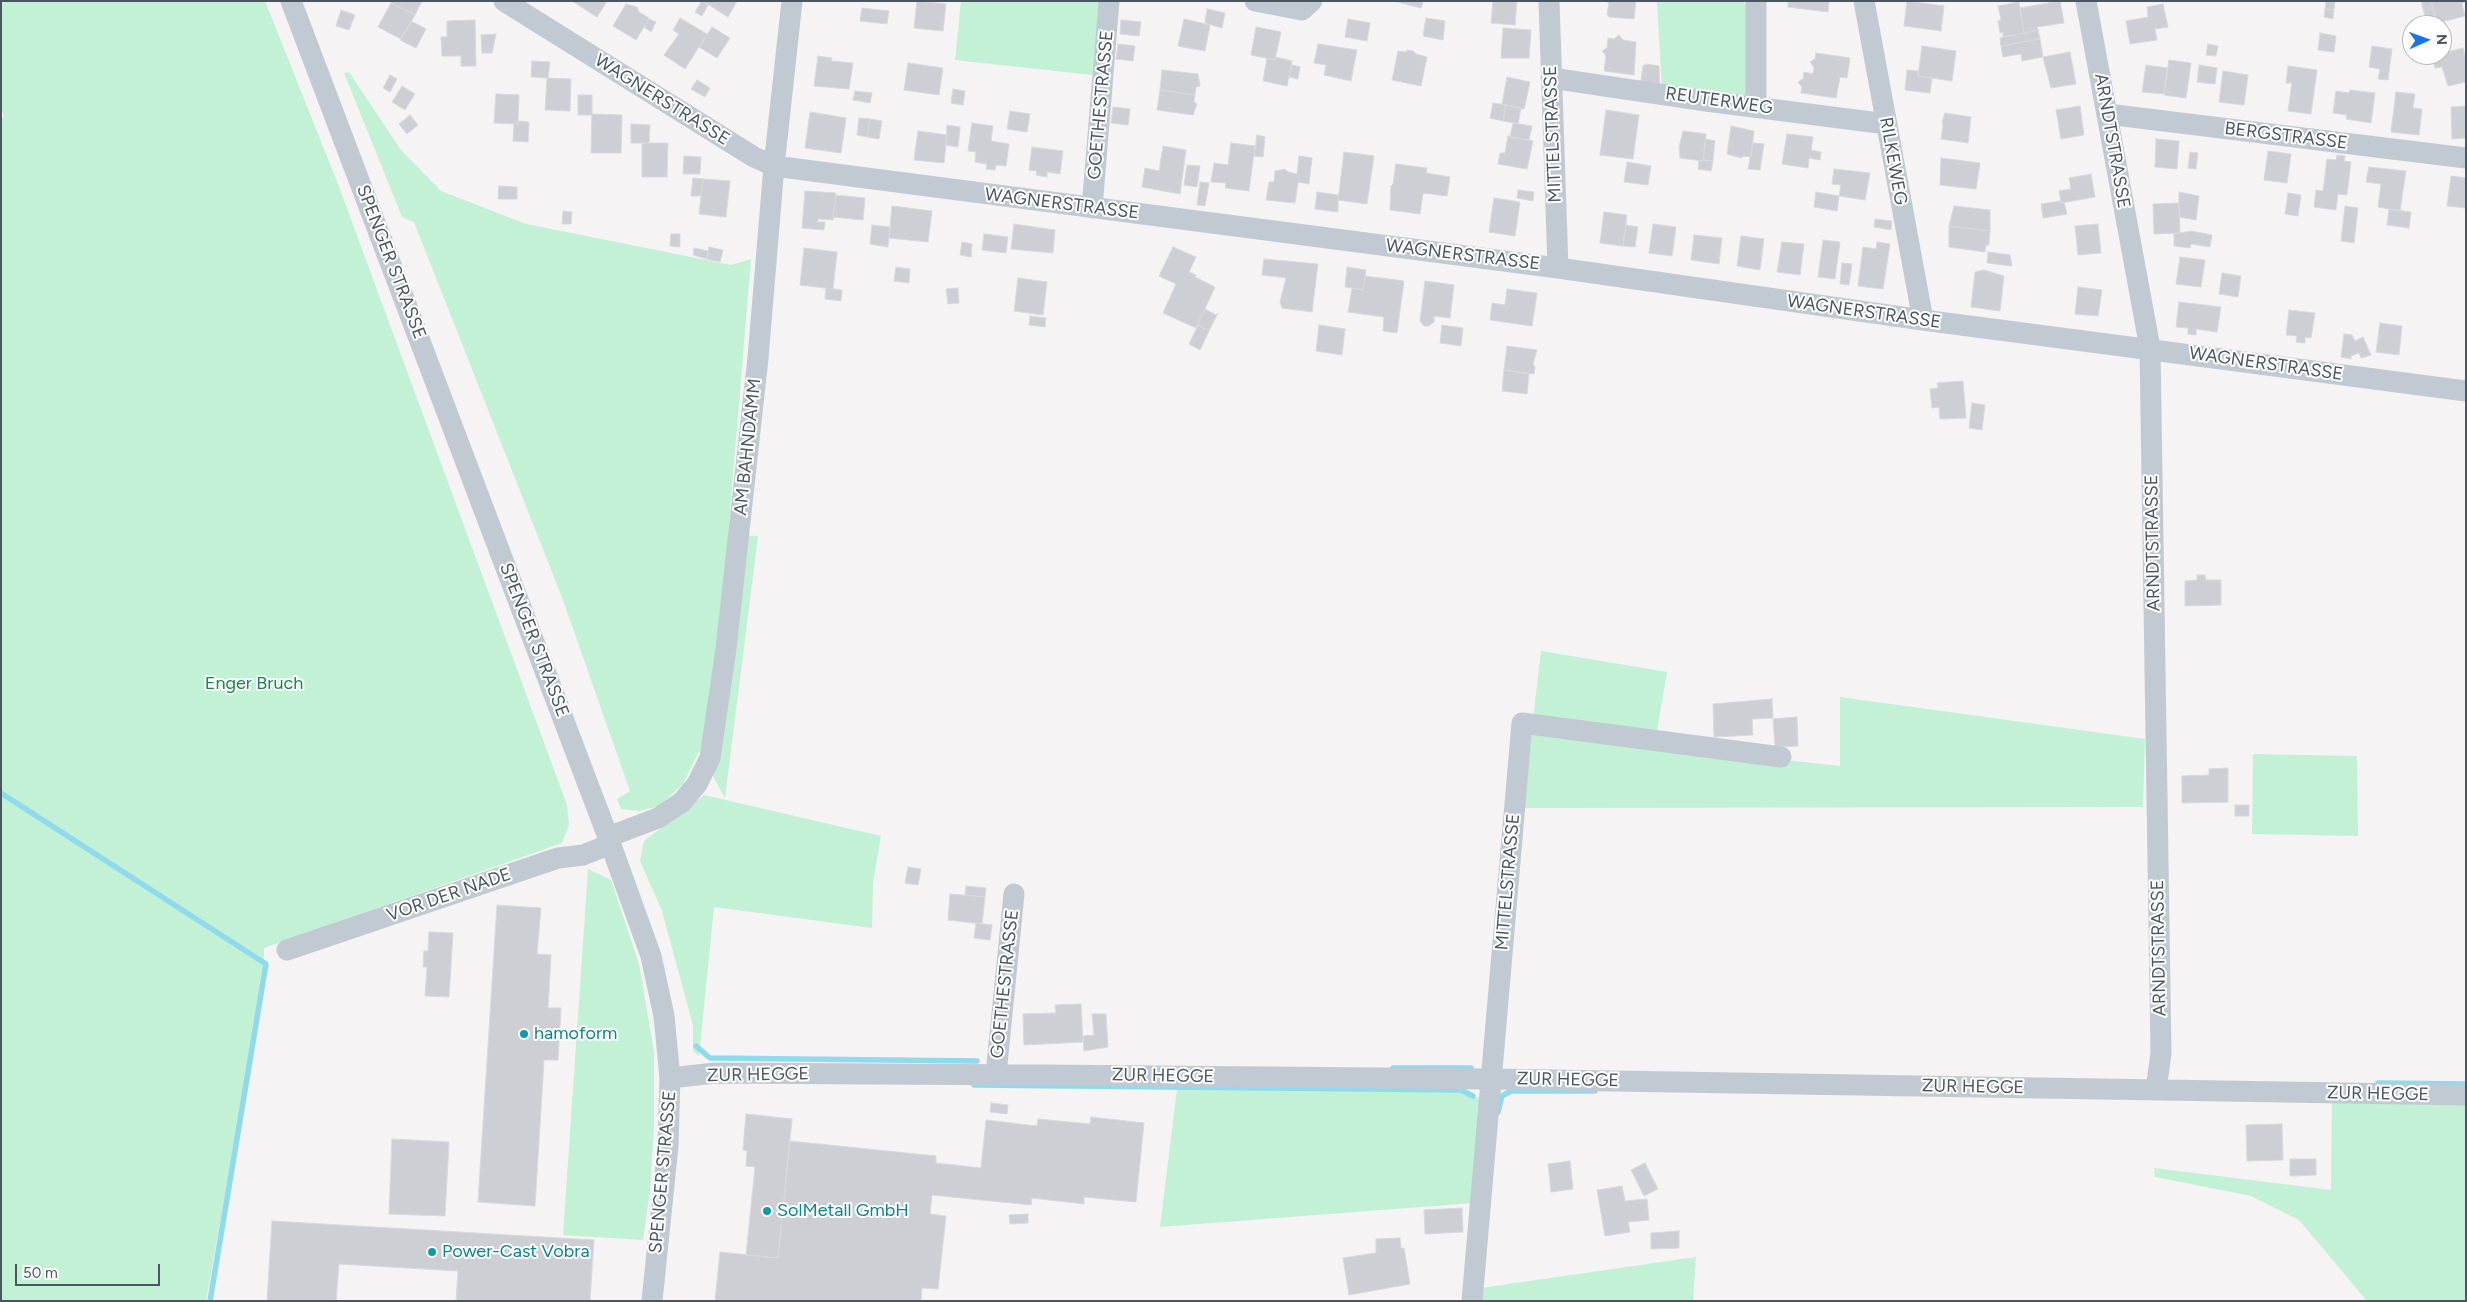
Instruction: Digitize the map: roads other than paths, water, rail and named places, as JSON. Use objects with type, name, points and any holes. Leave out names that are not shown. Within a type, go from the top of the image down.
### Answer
[{"type":"street","name":"SPENGER STRASSE","points":[[291,1],[610,841],[651,956],[664,1016],[670,1078],[668,1146],[652,1301]]},
{"type":"street","name":"AM BAHNDAMM","points":[[610,841],[658,818],[682,802],[698,784],[710,758],[726,649],[758,358],[774,166],[792,1]]},
{"type":"street","name":"GOETHESTRASSE","points":[[1092,208],[1109,1]]},
{"type":"street","points":[[1255,1],[1302,10],[1312,1]]},
{"type":"street","name":"MITTELSTRASSE","points":[[1549,1],[1558,268]]},
{"type":"street","points":[[1756,1],[1756,108]]},
{"type":"street","name":"RILKEWEG","points":[[1864,1],[1923,320]]},
{"type":"street","name":"ARNDTSTRASSE","points":[[2086,1],[2150,348],[2161,1053],[2156,1090]]},
{"type":"street","name":"WAGNERSTRASSE","points":[[515,4],[754,157],[774,166],[1558,268],[1923,320],[2150,348],[2466,391]]},
{"type":"street","name":"REUTERWEG","points":[[1551,78],[1756,108],[1887,124]]},
{"type":"street","name":"BERGSTRASSE","points":[[2107,114],[2466,158]]},
{"type":"street","name":"MITTELSTRASSE","points":[[1472,1301],[1522,723],[1781,757]]},
{"type":"street","name":"VOR DER NADE","points":[[287,950],[558,858],[583,855],[610,841]]},
{"type":"street","name":"GOETHESTRASSE","points":[[996,1074],[1014,894]]},
{"type":"street","name":"ZUR HEGGE","points":[[670,1078],[715,1074],[996,1074],[1492,1079],[2466,1095]]},
{"type":"waterway","points":[[1,793],[266,964],[210,1301]]},
{"type":"waterway","points":[[696,1046],[710,1058],[977,1061]]},
{"type":"waterway","points":[[1393,1068],[1471,1068]]},
{"type":"waterway","points":[[2378,1083],[2466,1084]]},
{"type":"waterway","points":[[974,1085],[1461,1090],[1473,1096]]},
{"type":"waterway","points":[[1498,1112],[1502,1096],[1511,1091],[1595,1091]]},
{"type":"place","name":"hamoform","points":[[524,1034]]},
{"type":"place","name":"SolMetall GmbH","points":[[767,1211]]},
{"type":"place","name":"Power-Cast Vobra","points":[[432,1252]]},
{"type":"park label","name":"Enger Bruch","points":[[254,684]]}]
